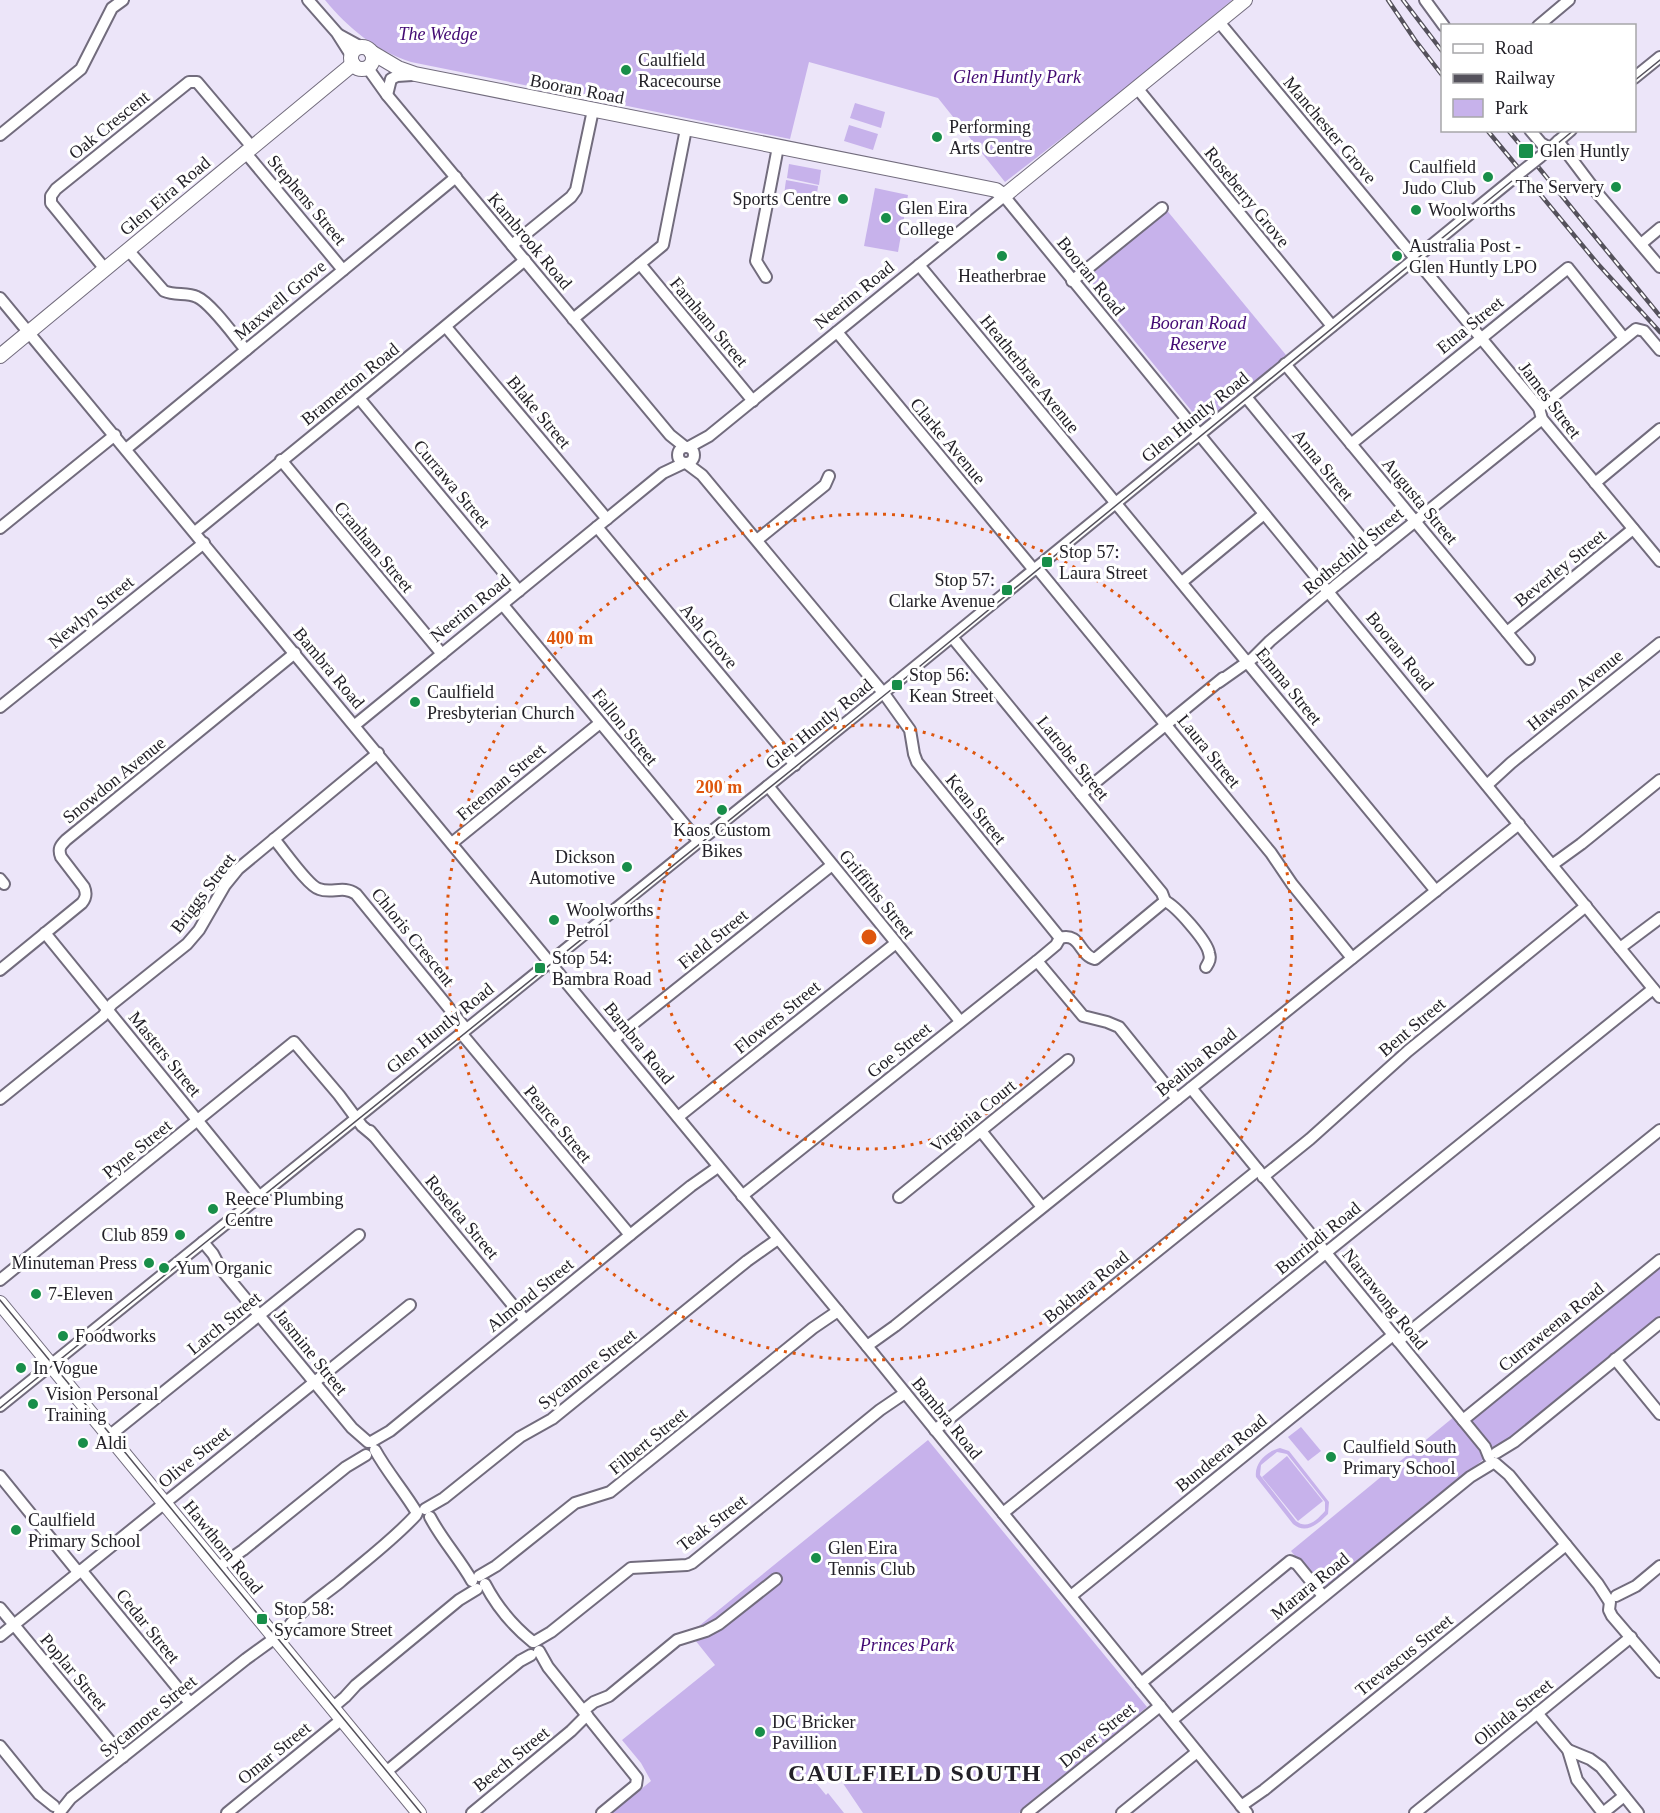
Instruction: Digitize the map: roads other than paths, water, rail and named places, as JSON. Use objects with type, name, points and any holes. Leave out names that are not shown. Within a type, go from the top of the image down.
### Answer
[{"type":"main road","name":"Neerim Road","points":[[1004,196],[1245,0]]},
{"type":"main road","name":"Booran Road","points":[[362,58],[415,74],[996,190],[1004,196]]},
{"type":"main road","name":"Glen Eira Road","points":[[0,356],[362,58]]},
{"type":"main road","name":"Hawthorn Road","points":[[0,1303],[418,1813]]},
{"type":"street","points":[[0,135],[81,69],[112,8],[123,0]]},
{"type":"street","name":"Kambrook Road","points":[[308,0],[362,58],[387,95],[883,693]]},
{"type":"street","points":[[1425,0],[1443,24]]},
{"type":"street","points":[[1540,24],[1569,0]]},
{"type":"street","name":"Manchester Grove","points":[[1219,22],[1415,259]]},
{"type":"street","points":[[1636,77],[1660,57]]},
{"type":"street","points":[[387,95],[390,82],[394,77],[415,74]]},
{"type":"street","name":"Oak Crescent","points":[[105,269],[51,203],[51,196],[56,189],[189,82],[197,82],[249,150]]},
{"type":"street","name":"Roseberry Grove","points":[[1137,88],[1332,326]]},
{"type":"street","points":[[512,245],[571,197],[576,190],[593,110]]},
{"type":"street","points":[[573,319],[663,244],[686,129]]},
{"type":"street","points":[[1532,132],[1541,143],[1554,145],[1660,267]]},
{"type":"street","name":"Glen Huntly Road","points":[[0,1406],[795,765],[1569,132]]},
{"type":"street","points":[[766,277],[756,261],[778,147]]},
{"type":"street","name":"Stephens Street","points":[[249,150],[343,270]]},
{"type":"street","name":"Maxwell Grove","points":[[126,449],[456,177]]},
{"type":"street","name":"Neerim Road","points":[[355,725],[1004,196]]},
{"type":"street","name":"Booran Road","points":[[1004,196],[1657,993]]},
{"type":"street","points":[[1072,281],[1162,208]]},
{"type":"street","points":[[1641,244],[1660,228]]},
{"type":"street","points":[[128,250],[165,291],[192,295],[205,302],[246,350]]},
{"type":"street","name":"James Street","points":[[1415,259],[1539,408],[1542,419],[1633,529],[1658,554]]},
{"type":"street","name":"Bramerton Road","points":[[195,532],[525,260]]},
{"type":"street","name":"Farnham Street","points":[[640,264],[753,400]]},
{"type":"street","name":"Heatherbrae Avenue","points":[[919,265],[1116,503]]},
{"type":"street","name":"Etna Street","points":[[1351,444],[1568,268],[1624,338]]},
{"type":"street","name":"Bambra Road","points":[[0,297],[869,1348],[1244,1809]]},
{"type":"street","name":"Blake Street","points":[[446,327],[607,519]]},
{"type":"street","points":[[1539,408],[1636,329],[1644,331],[1660,350]]},
{"type":"street","name":"Clarke Avenue","points":[[837,332],[1035,569]]},
{"type":"street","name":"Augusta Street","points":[[1285,364],[1529,659]]},
{"type":"street","name":"Anna Street","points":[[1246,397],[1375,554]]},
{"type":"street","name":"Currawa Street","points":[[359,398],[519,591]]},
{"type":"street","name":"Rothschild Street","points":[[1081,794],[1542,419]]},
{"type":"street","points":[[1595,483],[1660,429]]},
{"type":"street","points":[[0,528],[115,435]]},
{"type":"street","name":"Cranham Street","points":[[281,460],[442,654]]},
{"type":"street","points":[[757,540],[825,485],[829,476]]},
{"type":"street","name":"Emma Street","points":[[1116,503],[1436,891]]},
{"type":"street","points":[[1182,582],[1264,514]]},
{"type":"street","name":"Ash Grove","points":[[597,527],[795,765]]},
{"type":"street","name":"Beverley Street","points":[[1507,632],[1633,529]]},
{"type":"street","name":"Newlyn Street","points":[[0,707],[204,543]]},
{"type":"street","name":"Laura Street","points":[[1035,569],[1271,853],[1292,884],[1352,958]]},
{"type":"street","name":"Fallon Street","points":[[503,604],[699,842]]},
{"type":"street","name":"Latrobe Street","points":[[952,637],[1162,893],[1165,902],[1174,907],[1207,947],[1210,956],[1206,967]]},
{"type":"street","name":"Hawson Avenue","points":[[1485,784],[1660,643]]},
{"type":"street","name":"Snowdon Avenue","points":[[0,970],[82,903],[86,893],[84,887],[60,857],[60,846],[295,653]]},
{"type":"street","name":"Kean Street","points":[[883,693],[910,730],[917,762],[1060,938]]},
{"type":"street","name":"Freeman Street","points":[[452,843],[600,723]]},
{"type":"street","name":"Briggs Street","points":[[0,1099],[187,944],[199,930],[225,885],[238,868],[378,753]]},
{"type":"street","points":[[1554,867],[1660,780]]},
{"type":"street","name":"Griffiths Street","points":[[768,786],[960,1021]]},
{"type":"street","name":"Bealiba Road","points":[[869,1348],[882,1341],[895,1326],[1519,824]]},
{"type":"street","name":"Chloris Crescent","points":[[274,839],[315,887],[327,891],[348,889],[356,894],[463,1031]]},
{"type":"street","name":"Field Street","points":[[614,1039],[832,865]]},
{"type":"street","points":[[1060,938],[1068,937],[1075,940],[1090,958],[1098,958],[1165,902]]},
{"type":"street","name":"Bent Street","points":[[1261,1173],[1310,1139],[1408,1051],[1586,906]]},
{"type":"street","points":[[1622,950],[1660,918]]},
{"type":"street","name":"Masters Street","points":[[45,933],[259,1196]]},
{"type":"street","name":"Goe Street","points":[[742,1196],[1037,961],[1056,945],[1060,938]]},
{"type":"street","name":"Flowers Street","points":[[678,1118],[896,943]]},
{"type":"street","points":[[1037,961],[1083,1016],[1119,1027],[1177,1099]]},
{"type":"street","name":"Burrindi Road","points":[[1003,1513],[1326,1252],[1657,993]]},
{"type":"street","name":"Pearce Street","points":[[463,1031],[630,1235]]},
{"type":"street","name":"Pyne Street","points":[[0,1280],[294,1042]]},
{"type":"street","name":"Roselea Street","points":[[294,1042],[525,1320]]},
{"type":"street","name":"Virginia Court","points":[[899,1197],[1068,1060]]},
{"type":"street","name":"Narrawong Road","points":[[1191,1088],[1613,1600]]},
{"type":"street","name":"Bundeera Road","points":[[1071,1596],[1660,1130]]},
{"type":"street","points":[[981,1131],[1042,1207]]},
{"type":"street","name":"Almond Street","points":[[219,1570],[717,1164]]},
{"type":"street","name":"Bokhara Road","points":[[935,1430],[1261,1173]]},
{"type":"street","name":"Larch Street","points":[[109,1436],[359,1235]]},
{"type":"street","name":"Sycamore Street","points":[[273,1636],[282,1625],[302,1612],[510,1444],[557,1414],[776,1237]]},
{"type":"street","name":"Jasmine Street","points":[[200,1244],[208,1258],[221,1269],[634,1773],[638,1780],[636,1785],[602,1813]]},
{"type":"street","name":"Curraweena Road","points":[[1463,1420],[1660,1260]]},
{"type":"street","name":"Olive Street","points":[[0,1636],[410,1305]]},
{"type":"street","name":"Filbert Street","points":[[331,1706],[345,1697],[356,1685],[459,1600],[496,1566],[575,1503],[615,1489],[836,1308]]},
{"type":"street","name":"Marara Road","points":[[1172,1720],[1493,1456],[1514,1442],[1660,1323]]},
{"type":"street","points":[[1615,1359],[1660,1414]]},
{"type":"street","name":"Teak Street","points":[[386,1772],[631,1568],[692,1563],[904,1391]]},
{"type":"street","name":"Cedar Street","points":[[0,1476],[190,1703]]},
{"type":"street","name":"Trevascus Street","points":[[1244,1809],[1264,1790],[1566,1545]]},
{"type":"street","points":[[1141,1683],[1290,1561],[1297,1564],[1323,1596]]},
{"type":"street","points":[[1660,1566],[1636,1586],[1613,1600],[1617,1620],[1660,1672]]},
{"type":"street","name":"Beech Street","points":[[472,1813],[571,1731],[587,1715],[600,1708],[609,1696],[677,1640],[715,1627],[776,1579]]},
{"type":"street","name":"Poplar Street","points":[[0,1608],[123,1757]]},
{"type":"street","name":"Sycamore Street","points":[[53,1810],[286,1628],[302,1612]]},
{"type":"street","name":"Olinda Street","points":[[1415,1813],[1631,1637]]},
{"type":"street","name":"Dover Street","points":[[1027,1813],[1160,1706]]},
{"type":"street","points":[[1537,1713],[1568,1750],[1577,1780],[1603,1813],[1624,1796]]},
{"type":"street","name":"Omar Street","points":[[227,1813],[342,1719]]},
{"type":"street","points":[[0,1746],[53,1810]]},
{"type":"street","points":[[1568,1750],[1596,1762],[1638,1813]]},
{"type":"street","points":[[1122,1813],[1197,1752]]},
{"type":"tram line","points":[[1636,79],[1660,60]]},
{"type":"tram line","points":[[0,1408],[897,685],[1572,132]]},
{"type":"tram line","points":[[0,1300],[421,1813]]},
{"type":"railway","points":[[1388,0],[1441,74]]},
{"type":"railway","points":[[1403,0],[1441,50]]},
{"type":"railway","points":[[1489,132],[1597,263],[1660,332]]},
{"type":"railway","points":[[1510,132],[1660,316]]},
{"type":"place","name":"Caulfield Racecourse","points":[[626,70]]},
{"type":"place","name":"Performing Arts Centre","points":[[937,137]]},
{"type":"place","name":"Glen Huntly","points":[[1526,151]]},
{"type":"place","name":"Caulfield Judo Club","points":[[1488,177]]},
{"type":"place","name":"The Servery","points":[[1616,187]]},
{"type":"place","name":"Sports Centre","points":[[843,199]]},
{"type":"place","name":"Woolworths","points":[[1416,210]]},
{"type":"place","name":"Glen Eira College","points":[[886,218]]},
{"type":"place","name":"Heatherbrae","points":[[1002,256]]},
{"type":"place","name":"Australia Post - Glen Huntly LPO","points":[[1397,256]]},
{"type":"place","name":"Stop 57: Laura Street","points":[[1047,562]]},
{"type":"place","name":"Stop 57: Clarke Avenue","points":[[1007,590]]},
{"type":"place","name":"Stop 56: Kean Street","points":[[897,685]]},
{"type":"place","name":"Caulfield Presbyterian Church","points":[[415,702]]},
{"type":"place","name":"Kaos Custom Bikes","points":[[722,810]]},
{"type":"place","name":"Dickson Automotive","points":[[627,867]]},
{"type":"place","name":"Woolworths Petrol","points":[[554,920]]},
{"type":"place","name":"Stop 54: Bambra Road","points":[[540,968]]},
{"type":"place","name":"Reece Plumbing Centre","points":[[213,1209]]},
{"type":"place","name":"Club 859","points":[[180,1235]]},
{"type":"place","name":"Minuteman Press","points":[[149,1263]]},
{"type":"place","name":"Yum Organic","points":[[164,1268]]},
{"type":"place","name":"7-Eleven","points":[[36,1294]]},
{"type":"place","name":"Foodworks","points":[[63,1336]]},
{"type":"place","name":"In Vogue","points":[[21,1368]]},
{"type":"place","name":"Vision Personal Training","points":[[33,1404]]},
{"type":"place","name":"Aldi","points":[[83,1443]]},
{"type":"place","name":"Caulfield South Primary School","points":[[1331,1457]]},
{"type":"place","name":"Caulfield Primary School","points":[[16,1530]]},
{"type":"place","name":"Glen Eira Tennis Club","points":[[816,1558]]},
{"type":"place","name":"Stop 58: Sycamore Street","points":[[262,1619]]},
{"type":"place","name":"DC Bricker Pavillion","points":[[760,1732]]},
{"type":"district","name":"CAULFIELD SOUTH","points":[[915,1773]]},
{"type":"park label","name":"The Wedge","points":[[438,34]]},
{"type":"park label","name":"Glen Huntly Park","points":[[1017,77]]},
{"type":"park label","name":"Booran Road Reserve","points":[[1198,333]]},
{"type":"park label","name":"Princes Park","points":[[907,1645]]}]
